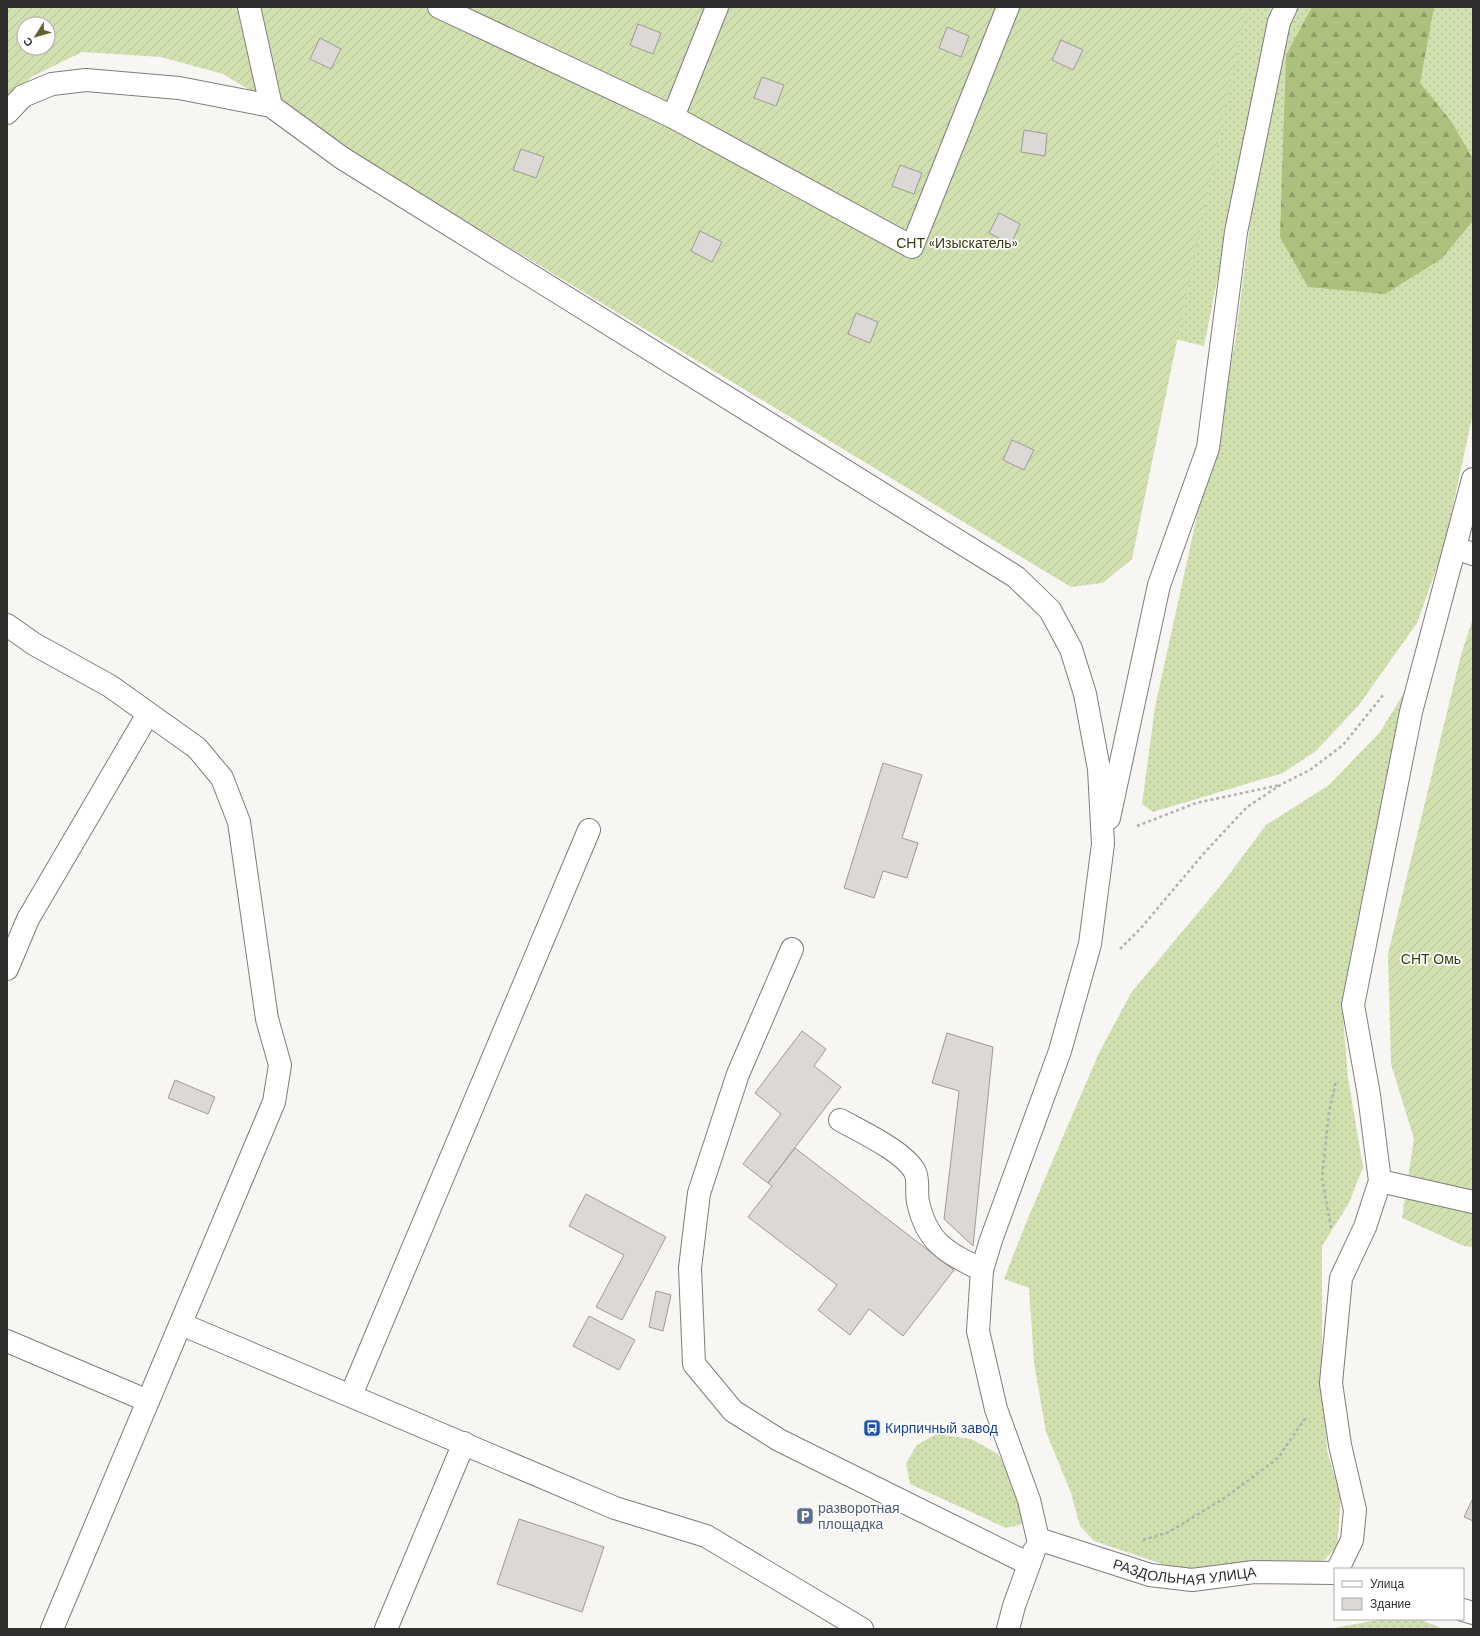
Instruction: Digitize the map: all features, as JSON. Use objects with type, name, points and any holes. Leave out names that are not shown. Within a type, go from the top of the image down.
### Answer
[{"type":"street","points":[[249,7],[271,106]]},
{"type":"street","points":[[439,7],[673,117],[912,246],[1008,7]]},
{"type":"street","points":[[673,117],[717,7]]},
{"type":"street","points":[[1008,1629],[1014,1606],[1038,1539],[1029,1500],[996,1409],[978,1331],[982,1270],[991,1240],[1060,1051],[1090,944],[1103,844],[1159,585],[1208,448],[1236,232],[1279,22],[1286,7]]},
{"type":"street","points":[[7,113],[23,96],[52,84],[86,80],[179,88],[271,106],[342,158],[1016,577],[1050,610],[1071,648],[1084,694],[1099,769],[1103,844]]},
{"type":"street","points":[[1338,1568],[1352,1540],[1355,1510],[1340,1445],[1331,1383],[1341,1278],[1365,1227],[1380,1181],[1369,1095],[1353,1005],[1411,712],[1464,551],[1473,479]]},
{"type":"street","points":[[7,626],[34,644],[110,686],[197,748],[222,778],[240,822],[267,1020],[280,1065],[274,1102],[52,1629]]},
{"type":"street","points":[[7,969],[28,919],[148,714]]},
{"type":"street","points":[[351,1395],[589,830]]},
{"type":"street","points":[[792,949],[738,1074],[700,1193],[690,1268],[694,1364],[733,1411],[779,1440],[1029,1564]]},
{"type":"street","points":[[840,1120],[902,1156],[915,1172],[918,1201],[925,1225],[936,1243],[962,1260],[982,1270]]},
{"type":"street","points":[[1380,1181],[1473,1202]]},
{"type":"street","points":[[180,1324],[616,1508],[706,1536],[862,1629]]},
{"type":"street","points":[[7,1342],[148,1401]]},
{"type":"street","points":[[386,1629],[464,1443]]},
{"type":"street","name":"РАЗДОЛЬНАЯ УЛИЦА","points":[[1038,1539],[1150,1575],[1192,1580],[1254,1572],[1334,1573]]},
{"type":"path","points":[[1120,949],[1141,928],[1205,852],[1247,807],[1282,784],[1310,770],[1343,745],[1387,690]]},
{"type":"path","points":[[1103,844],[1144,823],[1196,803],[1282,784]]},
{"type":"path","points":[[1332,1232],[1322,1178],[1329,1112],[1337,1074]]},
{"type":"path","points":[[1139,1542],[1169,1532],[1226,1497],[1278,1458],[1331,1383]]},
{"type":"green space","name":"СНТ «Изыскатель»","points":[[7,7],[1246,7],[1132,559],[1103,583],[1071,587],[223,74],[161,57],[82,52],[33,76],[7,99]]},
{"type":"green space","points":[[1234,7],[1272,7],[1204,346],[1166,337]]},
{"type":"green space","points":[[1294,7],[1473,7],[1473,413],[1444,548],[1417,623],[1359,705],[1316,751],[1283,773],[1153,812],[1142,804],[1155,707],[1235,343],[1255,185]]},
{"type":"green space","points":[[1312,7],[1434,7],[1420,83],[1451,121],[1473,159],[1473,221],[1441,259],[1385,294],[1308,287],[1280,237],[1286,55]]},
{"type":"green space","name":"СНТ Омь","points":[[1473,618],[1473,1247],[1464,1246],[1402,1218],[1414,1139],[1391,1064],[1388,954],[1461,655]]},
{"type":"green space","points":[[1412,680],[1381,815],[1342,1004],[1348,1078],[1363,1167],[1349,1203],[1322,1246],[1322,1361],[1327,1451],[1341,1497],[1337,1547],[1323,1561],[1177,1569],[1094,1541],[1080,1526],[1071,1493],[1046,1432],[1034,1363],[1029,1288],[1004,1279],[1028,1218],[1099,1053],[1131,993],[1222,884],[1266,825],[1329,785],[1380,732]]},
{"type":"green space","points":[[936,1434],[971,1439],[998,1454],[1016,1484],[1023,1524],[1006,1528],[910,1484],[906,1463],[917,1445]]},
{"type":"green space","points":[[1378,1620],[1422,1620],[1444,1629],[1328,1629]]},
{"type":"building","points":[[638,24],[661,33],[653,54],[630,45]]},
{"type":"building","points":[[947,27],[969,36],[961,57],[939,48]]},
{"type":"building","points":[[320,38],[341,49],[331,69],[310,59]]},
{"type":"building","points":[[1061,40],[1083,50],[1073,70],[1052,60]]},
{"type":"building","points":[[762,77],[784,85],[776,106],[754,98]]},
{"type":"building","points":[[1024,130],[1047,134],[1045,156],[1021,152]]},
{"type":"building","points":[[521,149],[544,157],[536,178],[513,170]]},
{"type":"building","points":[[900,165],[922,173],[914,194],[892,186]]},
{"type":"building","points":[[999,213],[1020,224],[1011,244],[989,233]]},
{"type":"building","points":[[700,231],[722,242],[712,262],[691,251]]},
{"type":"building","points":[[856,313],[878,322],[870,343],[848,334]]},
{"type":"building","points":[[1012,440],[1034,450],[1024,470],[1003,460]]},
{"type":"building","points":[[883,763],[922,775],[902,838],[918,843],[907,878],[883,871],[874,898],[844,888]]},
{"type":"building","points":[[802,1031],[826,1049],[814,1066],[841,1087],[768,1183],[743,1164],[781,1114],[755,1093]]},
{"type":"building","points":[[947,1033],[993,1047],[973,1246],[944,1219],[959,1091],[932,1083]]},
{"type":"building","points":[[175,1080],[215,1097],[208,1114],[168,1098]]},
{"type":"building","points":[[795,1148],[954,1270],[903,1336],[869,1309],[850,1335],[818,1310],[837,1285],[748,1217],[772,1186],[768,1183]]},
{"type":"building","points":[[586,1194],[666,1237],[622,1320],[596,1307],[624,1255],[569,1226]]},
{"type":"building","points":[[656,1291],[671,1295],[663,1331],[649,1327]]},
{"type":"building","points":[[589,1316],[635,1340],[619,1370],[573,1346]]},
{"type":"building","points":[[1473,1498],[1473,1521],[1464,1517]]},
{"type":"building","points":[[519,1519],[604,1547],[582,1612],[497,1584]]},
{"type":"place","name":"Кирпичный завод","points":[[872,1428]]},
{"type":"place","name":"разворотная площадка","points":[[805,1516]]}]
